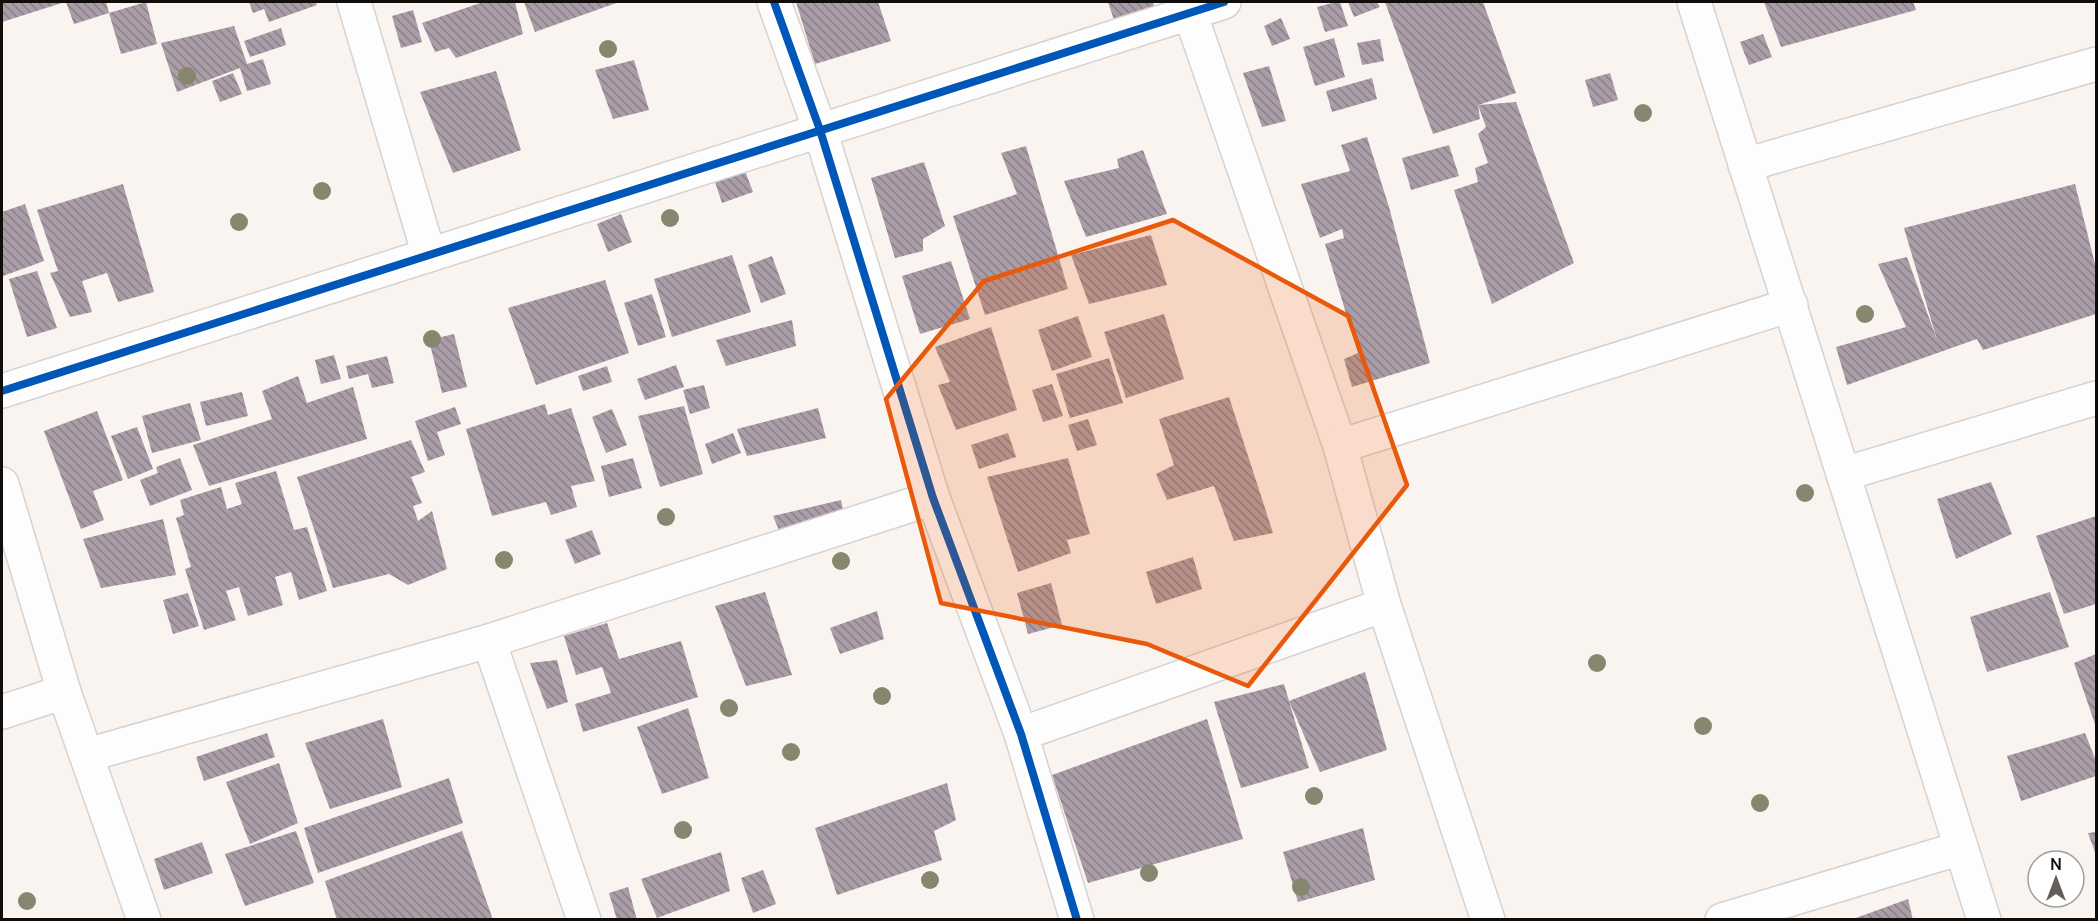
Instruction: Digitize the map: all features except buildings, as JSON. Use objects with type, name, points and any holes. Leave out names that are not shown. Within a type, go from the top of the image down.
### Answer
[{"type":"street","points":[[354,2],[429,255]]},
{"type":"street","points":[[774,2],[819,130],[933,498],[1021,734],[1077,920]]},
{"type":"street","points":[[2,391],[1224,2]]},
{"type":"street","points":[[1694,2],[1984,920]]},
{"type":"street","points":[[1190,12],[1340,446],[1384,605],[1488,920]]},
{"type":"street","points":[[1745,165],[2097,64]]},
{"type":"street","points":[[1340,446],[1791,306]]},
{"type":"street","points":[[1844,474],[2097,399]]},
{"type":"street","points":[[2,484],[64,692],[144,920]]},
{"type":"street","points":[[87,755],[489,640],[933,498]]},
{"type":"street","points":[[1021,734],[1384,605]]},
{"type":"street","points":[[489,640],[584,920]]},
{"type":"street","points":[[2,712],[64,692]]},
{"type":"street","points":[[1722,920],[1961,848]]},
{"type":"highlighted area","points":[[1173,220],[1348,316],[1407,485],[1248,686],[1147,644],[941,603],[886,399],[984,281]]},
{"type":"cycle path","points":[[774,2],[820,130],[933,498],[1021,734],[1077,920]]},
{"type":"cycle path","points":[[2,391],[1224,2]]}]
